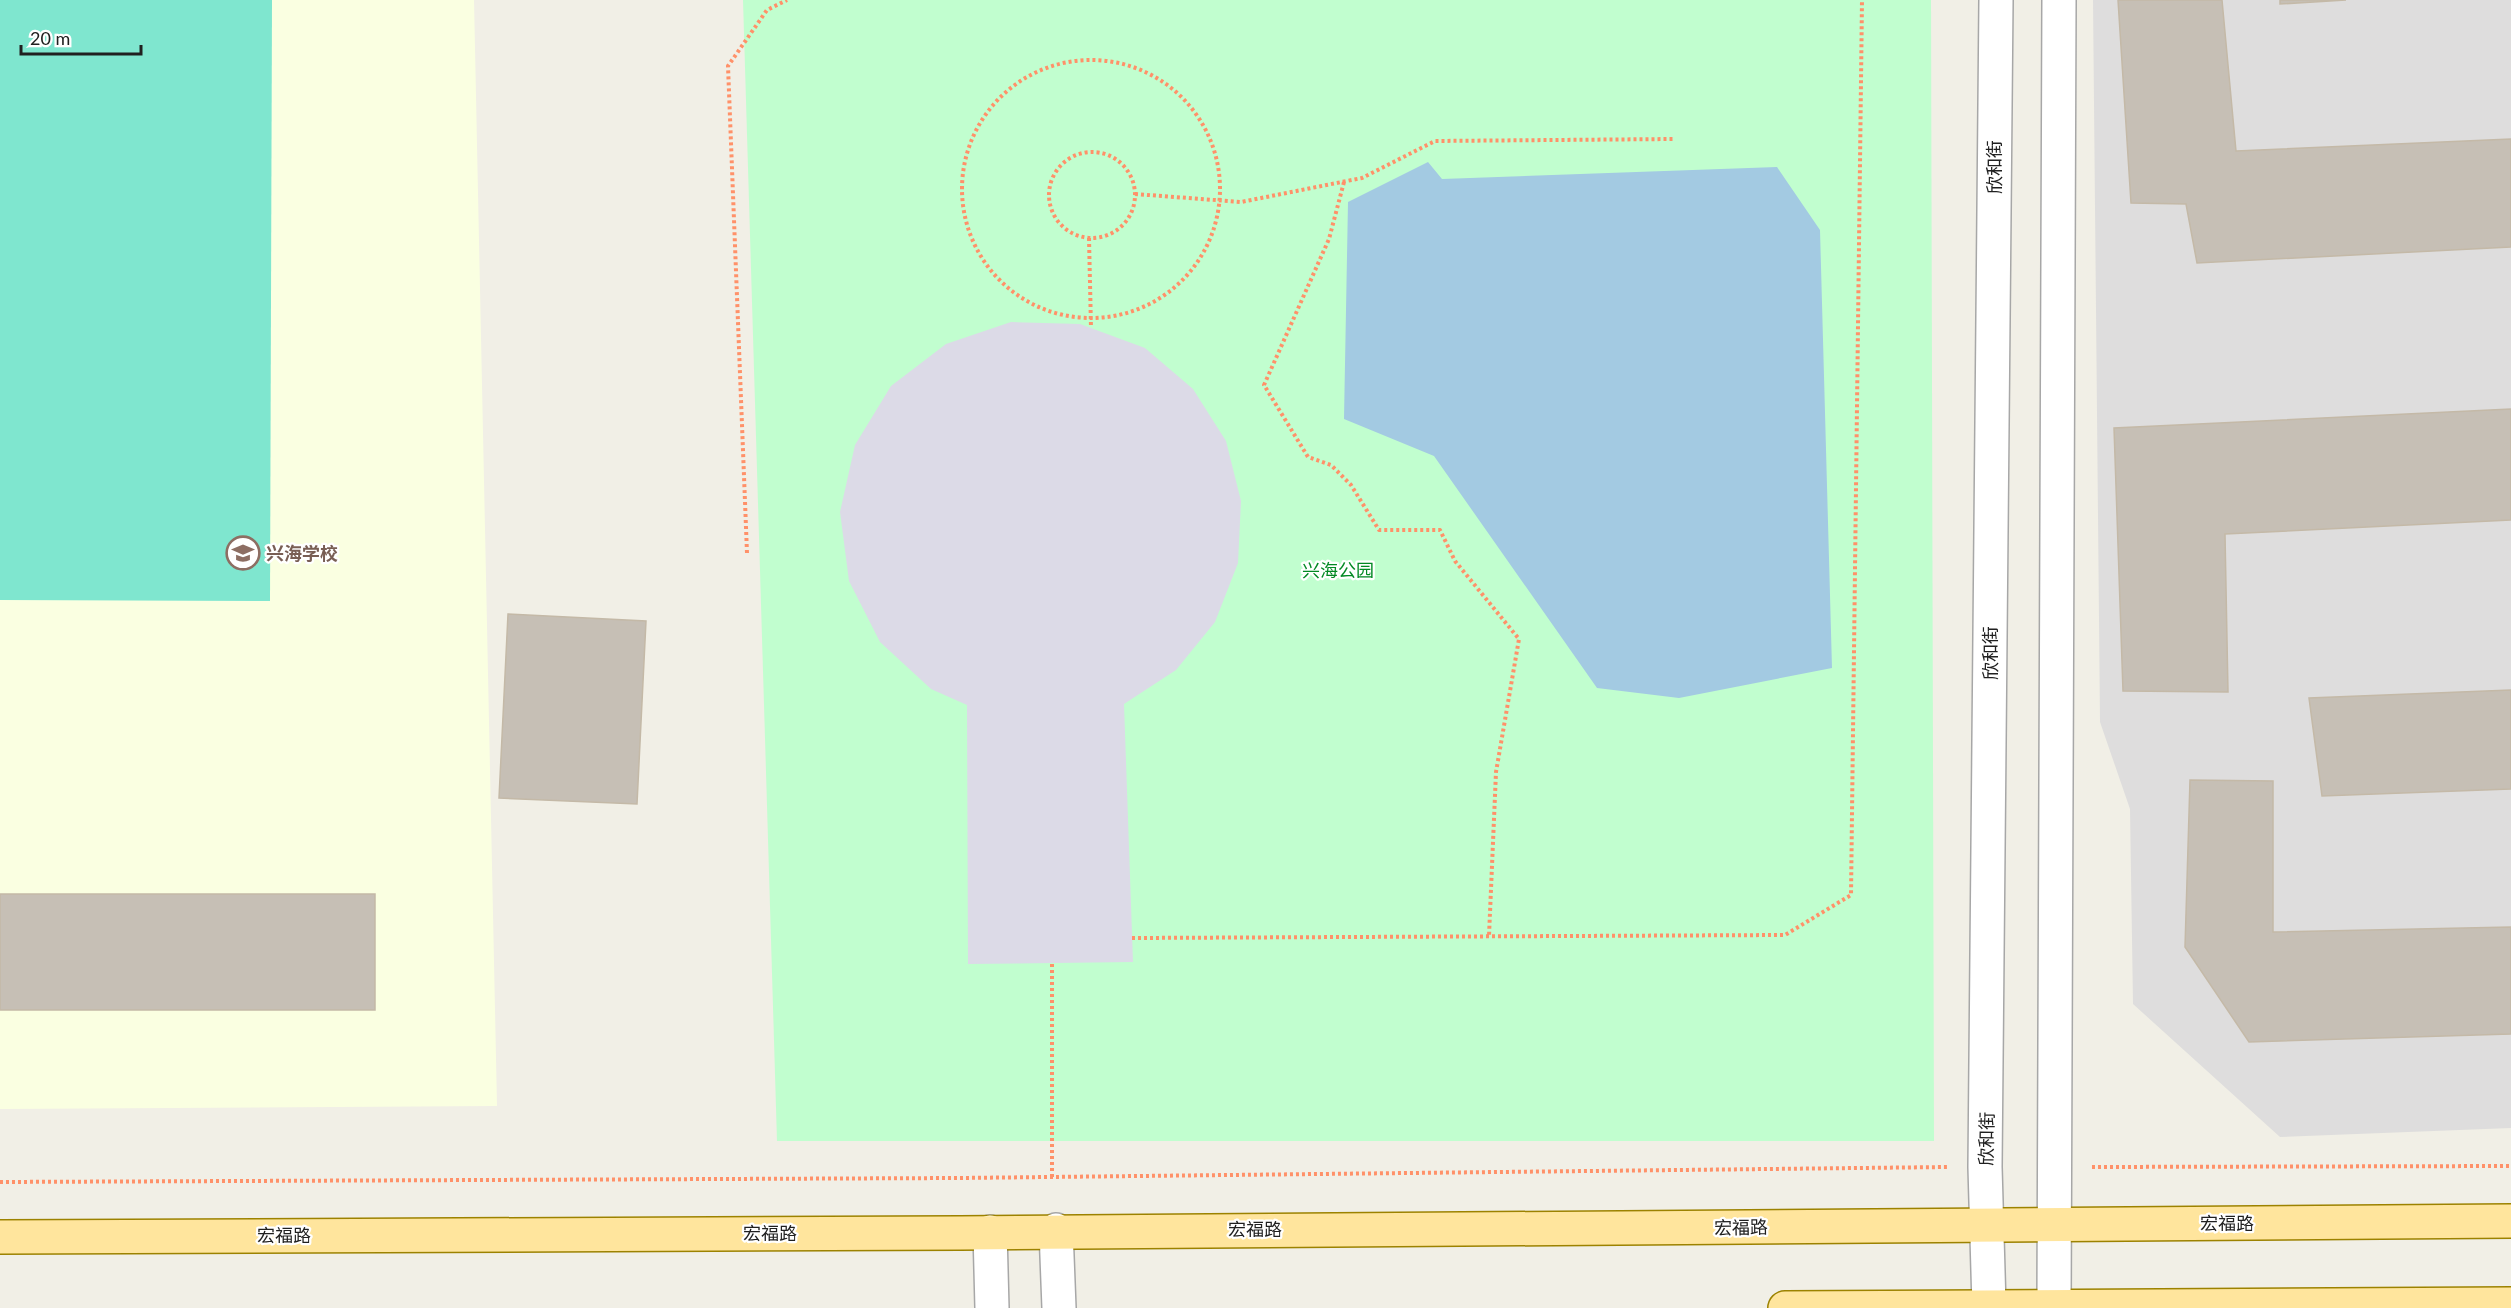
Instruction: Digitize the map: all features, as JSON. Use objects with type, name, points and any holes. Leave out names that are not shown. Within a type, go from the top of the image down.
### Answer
[{"type":"main road","name":"宏福路","points":[[0,1237],[2511,1221]]},
{"type":"main road","points":[[1785,1308],[2511,1304]]},
{"type":"street","name":"欣和街","points":[[1989,1306],[1985,1167],[1996,0]]},
{"type":"street","points":[[2054,1305],[2059,0]]},
{"type":"street","points":[[1056,1230],[1059,1308]]},
{"type":"street","points":[[990,1232],[992,1308]]},
{"type":"path","points":[[747,553],[728,66],[767,10],[788,0]]},
{"type":"path","points":[[1132,938],[1785,935],[1851,895],[1862,0]]},
{"type":"path","points":[[1075,59],[1117,61],[1156,76],[1189,103],[1211,138],[1221,178],[1220,201],[1217,220],[1200,260],[1170,292],[1131,312],[1091,319],[1044,310],[1006,288],[978,255],[963,213],[962,169],[976,128],[1001,95],[1035,71],[1075,59]]},
{"type":"path","points":[[1135,194],[1241,202],[1362,178],[1436,141],[1673,140]]},
{"type":"path","points":[[1087,152],[1107,155],[1125,168],[1132,180],[1135,194],[1133,208],[1121,226],[1103,237],[1089,238],[1075,235],[1054,217],[1049,204],[1049,189],[1053,175],[1061,164],[1073,156],[1087,152]]},
{"type":"path","points":[[1344,182],[1329,239],[1264,385],[1308,457],[1331,465],[1351,485],[1379,530],[1440,530],[1455,561],[1519,639],[1496,772],[1490,936]]},
{"type":"path","points":[[1089,238],[1091,328]]},
{"type":"path","points":[[1052,962],[1052,1177]]},
{"type":"path","points":[[2053,1167],[2511,1166]]},
{"type":"path","points":[[0,1182],[1052,1177],[1985,1167]]},
{"type":"shaded area","name":"兴海学校","points":[[0,0],[474,0],[497,1106],[0,1109]]},
{"type":"shaded area","points":[[2093,0],[2511,0],[2511,1128],[2280,1137],[2133,1004],[2130,809],[2100,722]]},
{"type":"shaded area","points":[[1011,322],[1080,324],[1145,348],[1193,389],[1226,441],[1241,501],[1238,563],[1215,622],[1176,670],[1124,704],[1133,962],[968,964],[967,705],[931,689],[880,642],[849,581],[840,512],[855,445],[891,386],[946,344]]},
{"type":"green space","points":[[0,0],[272,0],[270,601],[0,600]]},
{"type":"green space","name":"兴海公园","points":[[743,0],[1931,0],[1934,1141],[777,1141]]},
{"type":"water","points":[[1428,162],[1442,179],[1777,167],[1820,230],[1832,668],[1679,698],[1597,688],[1434,456],[1344,419],[1348,202]]},
{"type":"building","points":[[2118,0],[2222,0],[2236,151],[2511,139],[2511,247],[2197,263],[2186,204],[2131,203]]},
{"type":"building","points":[[2280,0],[2346,0],[2280,4]]},
{"type":"building","points":[[2511,409],[2511,520],[2225,534],[2228,692],[2123,691],[2114,428]]},
{"type":"building","points":[[508,614],[646,621],[637,804],[499,798]]},
{"type":"building","points":[[2511,690],[2511,789],[2322,796],[2309,698]]},
{"type":"building","points":[[2190,780],[2273,781],[2273,932],[2511,927],[2511,1034],[2249,1042],[2185,947]]},
{"type":"building","points":[[0,894],[375,894],[375,1010],[0,1010]]},
{"type":"place","name":"兴海学校","points":[[243,553]]}]
